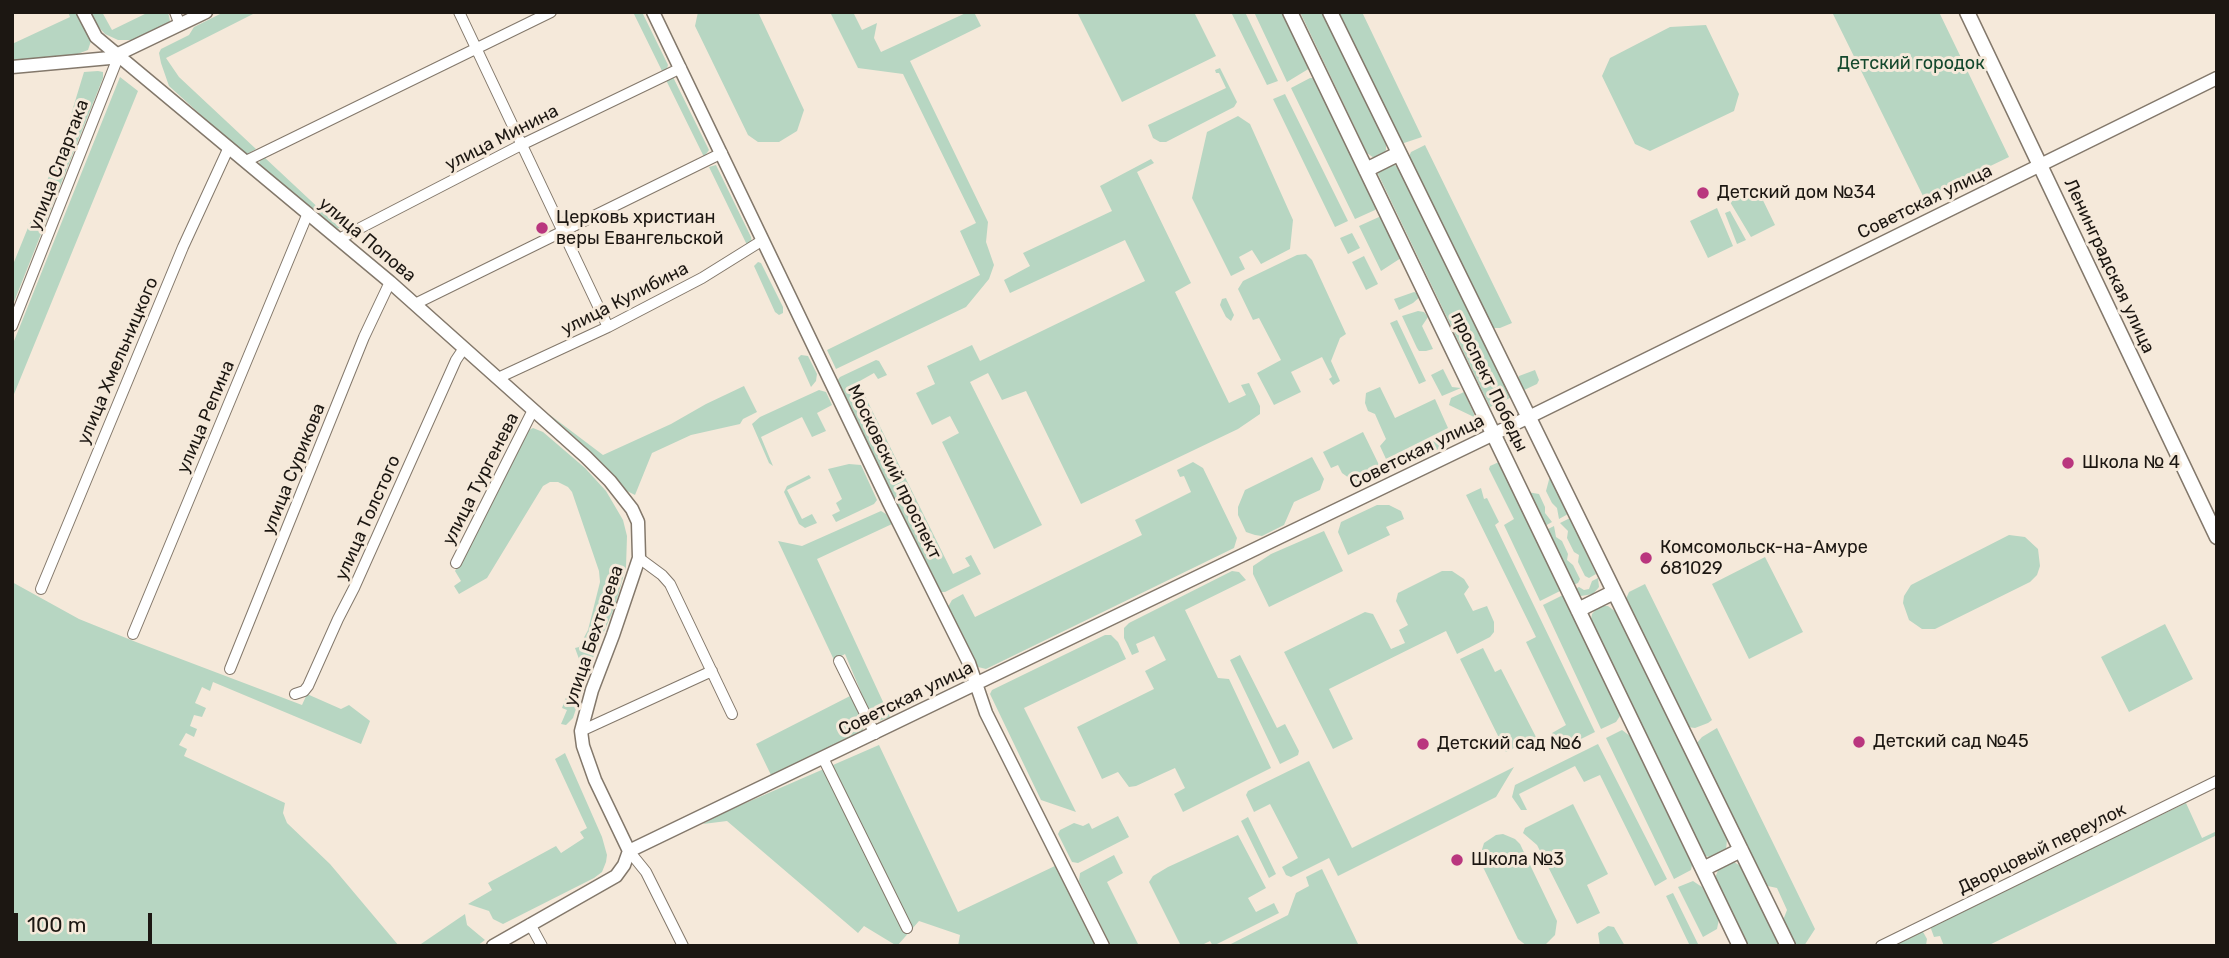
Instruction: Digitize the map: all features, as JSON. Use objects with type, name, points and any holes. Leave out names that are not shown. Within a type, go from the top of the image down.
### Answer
[{"type":"main road","name":"проспект Победы","points":[[1290,12],[1740,946]]},
{"type":"main road","name":"проспект Победы","points":[[1330,12],[1787,946]]},
{"type":"main road","name":"Ленинградская улица","points":[[1967,12],[2217,537]]},
{"type":"main road","points":[[1366,170],[1398,154]]},
{"type":"main road","points":[[1578,610],[1614,592]]},
{"type":"main road","points":[[1703,869],[1741,850]]},
{"type":"street","name":"улица Попова","points":[[83,12],[96,37],[390,282],[586,457]]},
{"type":"street","points":[[174,12],[180,25]]},
{"type":"street","points":[[12,67],[119,55],[206,12]]},
{"type":"street","points":[[458,12],[478,49],[608,327]]},
{"type":"street","points":[[246,161],[551,12]]},
{"type":"street","name":"Московский проспект","points":[[653,12],[969,663],[990,721],[1103,946]]},
{"type":"street","name":"улица Спартака","points":[[12,327],[119,55]]},
{"type":"street","name":"улица Минина","points":[[339,239],[522,145],[681,68]]},
{"type":"street","name":"Советская улица","points":[[629,851],[1529,417],[2217,78]]},
{"type":"street","name":"улица Хмельницкого","points":[[41,589],[183,247],[229,147]]},
{"type":"street","points":[[415,304],[722,153]]},
{"type":"street","name":"улица Репина","points":[[133,634],[308,213]]},
{"type":"street","name":"улица Кулибина","points":[[498,378],[608,327],[702,278],[763,240]]},
{"type":"street","name":"улица Сурикова","points":[[230,670],[364,337],[390,282]]},
{"type":"street","name":"улица Толстого","points":[[295,694],[304,691],[308,686],[456,360],[464,348]]},
{"type":"street","name":"улица Тургенева","points":[[456,562],[533,410]]},
{"type":"street","name":"улица Бехтерева","points":[[586,457],[632,509],[638,522],[639,558],[614,635],[592,690],[581,731],[583,746],[595,780],[629,851],[646,872],[683,946]]},
{"type":"street","points":[[639,558],[670,584],[732,714]]},
{"type":"street","points":[[839,662],[875,734]]},
{"type":"street","points":[[581,731],[712,671]]},
{"type":"street","points":[[823,758],[907,929]]},
{"type":"street","name":"Дворцовый переулок","points":[[1881,946],[2217,781]]},
{"type":"street","points":[[493,946],[616,876],[629,851]]},
{"type":"street","points":[[530,924],[542,946]]},
{"type":"green space","points":[[68,12],[77,12],[91,41],[88,50],[75,55],[12,61],[12,44],[70,17]]},
{"type":"green space","points":[[90,12],[102,12],[112,30],[149,12],[168,12],[170,21],[166,26],[134,40],[118,40],[105,34],[94,22]]},
{"type":"green space","points":[[224,12],[257,12],[166,58],[179,77],[256,149],[247,154],[169,86],[159,53],[161,49],[189,35],[194,27]]},
{"type":"green space","points":[[633,12],[642,12],[668,65],[666,72],[663,73]]},
{"type":"green space","points":[[698,12],[758,12],[804,110],[797,131],[779,142],[758,142],[748,135],[695,26]]},
{"type":"green space","points":[[830,12],[853,12],[862,30],[877,23],[874,38],[881,52],[968,12],[974,12],[981,26],[910,61],[988,222],[986,242],[994,265],[989,279],[966,307],[836,369],[827,350],[980,275],[960,231],[976,223],[903,74],[858,68]]},
{"type":"green space","points":[[1077,12],[1194,12],[1216,56],[1122,102]]},
{"type":"green space","points":[[1231,12],[1245,12],[1278,81],[1267,85]]},
{"type":"green space","points":[[1254,12],[1288,12],[1310,68],[1287,82]]},
{"type":"green space","points":[[1300,12],[1323,12],[1386,141],[1386,150],[1382,156],[1374,158],[1367,153]]},
{"type":"green space","points":[[1335,12],[1362,12],[1422,137],[1401,144]]},
{"type":"green space","name":"Детский городок","points":[[1832,12],[1939,12],[2009,157],[1924,198]]},
{"type":"green space","points":[[1706,25],[1739,94],[1734,111],[1650,151],[1635,144],[1602,76],[1610,58],[1670,27]]},
{"type":"green space","points":[[1220,68],[1237,102],[1234,107],[1166,142],[1153,138],[1148,125],[1226,88],[1215,70]]},
{"type":"green space","points":[[84,72],[103,72],[103,78],[12,307],[12,267],[62,144]]},
{"type":"green space","points":[[120,77],[138,91],[12,399],[12,346]]},
{"type":"green space","points":[[673,77],[709,150],[704,157],[666,80]]},
{"type":"green space","points":[[1310,78],[1316,78],[1377,205],[1375,210],[1355,219],[1291,88]]},
{"type":"green space","points":[[1285,94],[1348,221],[1335,227],[1273,99]]},
{"type":"green space","points":[[1238,116],[1250,124],[1293,220],[1290,249],[1261,264],[1252,250],[1239,257],[1245,269],[1231,276],[1192,198],[1207,132]]},
{"type":"green space","points":[[1425,145],[1512,323],[1492,328],[1408,159],[1411,152]]},
{"type":"green space","points":[[264,157],[340,228],[336,229],[259,165]]},
{"type":"green space","points":[[1151,159],[1154,163],[1137,172],[1191,283],[1175,292],[1229,403],[1246,395],[1241,385],[1249,383],[1260,406],[1260,414],[1238,429],[1081,504],[1026,391],[1002,400],[988,373],[970,382],[1042,525],[994,549],[942,442],[959,433],[950,416],[932,425],[916,393],[935,384],[927,366],[972,345],[980,361],[1145,281],[1125,240],[1010,293],[1004,280],[1030,266],[1023,253],[1112,211],[1100,186]]},
{"type":"green space","points":[[1393,164],[1398,167],[1512,397],[1490,407],[1378,174],[1379,169]]},
{"type":"green space","points":[[716,165],[752,243],[747,245],[709,167]]},
{"type":"green space","points":[[1757,188],[1775,225],[1751,237],[1730,202]]},
{"type":"green space","points":[[1717,208],[1733,246],[1708,258],[1690,221]]},
{"type":"green space","points":[[1730,211],[1746,240],[1737,244],[1725,213]]},
{"type":"green space","points":[[1379,217],[1383,218],[1401,258],[1381,271],[1359,226]]},
{"type":"green space","points":[[1352,233],[1360,248],[1348,254],[1340,238]]},
{"type":"green space","points":[[1306,254],[1312,260],[1346,334],[1340,338],[1331,361],[1340,381],[1333,385],[1322,357],[1291,372],[1301,392],[1274,405],[1257,373],[1281,360],[1259,318],[1253,320],[1238,289],[1243,281],[1297,255]]},
{"type":"green space","points":[[1364,256],[1378,284],[1366,290],[1352,262]]},
{"type":"green space","points":[[758,262],[761,263],[783,307],[783,313],[779,315],[775,312],[754,266]]},
{"type":"green space","points":[[1414,292],[1422,295],[1399,310],[1394,299]]},
{"type":"green space","points":[[1226,298],[1234,315],[1231,321],[1220,305],[1222,299]]},
{"type":"green space","points":[[1424,312],[1428,317],[1422,326],[1433,349],[1419,351],[1402,316]]},
{"type":"green space","points":[[1397,320],[1426,381],[1419,384],[1390,323]]},
{"type":"green space","points":[[801,355],[808,356],[817,374],[811,387],[798,358]]},
{"type":"green space","points":[[876,360],[887,375],[878,379],[874,373],[858,382],[953,574],[970,566],[965,558],[971,555],[981,574],[945,592],[939,592],[835,384],[840,377]]},
{"type":"green space","points":[[1443,369],[1452,387],[1461,388],[1442,396],[1431,375]]},
{"type":"green space","points":[[1535,370],[1539,380],[1537,384],[1522,391],[1519,376]]},
{"type":"green space","points":[[744,386],[757,412],[743,419],[740,424],[691,435],[652,453],[635,495],[627,491],[548,417],[550,415],[603,455]]},
{"type":"green space","points":[[1380,387],[1395,418],[1435,399],[1448,428],[1386,459],[1380,446],[1386,439],[1375,414],[1368,411],[1365,403],[1366,393]]},
{"type":"green space","points":[[819,390],[826,392],[832,405],[817,413],[826,431],[812,437],[802,417],[761,437],[773,466],[769,463],[752,424],[760,417]]},
{"type":"green space","points":[[1464,392],[1474,417],[1449,405],[1451,398]]},
{"type":"green space","points":[[533,428],[543,432],[585,468],[606,491],[623,520],[627,536],[626,567],[615,606],[592,660],[573,718],[566,725],[561,724],[567,710],[562,708],[578,666],[579,659],[575,648],[579,647],[588,630],[600,582],[599,571],[568,487],[558,482],[543,486],[487,578],[459,594],[454,586],[461,581],[455,571],[529,430]]},
{"type":"green space","points":[[1363,432],[1381,469],[1381,475],[1366,483],[1356,483],[1342,473],[1338,465],[1331,468],[1323,452]]},
{"type":"green space","points":[[1451,433],[1455,441],[1401,467],[1388,463]]},
{"type":"green space","points":[[1312,457],[1324,479],[1320,490],[1294,502],[1284,525],[1262,536],[1246,532],[1238,515],[1238,507],[1245,490]]},
{"type":"green space","points":[[1193,462],[1203,468],[1237,538],[1234,548],[986,669],[978,667],[948,607],[952,600],[963,594],[975,617],[1142,535],[1135,520],[1191,492],[1184,476],[1180,477],[1177,470]]},
{"type":"green space","points":[[1499,462],[1560,591],[1540,601],[1504,525],[1514,519],[1489,469]]},
{"type":"green space","points":[[849,464],[861,465],[877,500],[874,504],[836,522],[832,515],[840,511],[836,503],[842,499],[828,469]]},
{"type":"green space","points":[[809,475],[811,478],[787,490],[802,519],[812,514],[817,523],[805,528],[799,524],[784,492],[787,486]]},
{"type":"green space","points":[[1550,476],[1568,514],[1559,519],[1557,508],[1546,491]]},
{"type":"green space","points":[[1481,488],[1484,499],[1487,498],[1499,522],[1495,525],[1595,732],[1563,748],[1552,733],[1566,725],[1526,642],[1536,637],[1466,495]]},
{"type":"green space","points":[[1527,492],[1539,494],[1545,513],[1552,522],[1543,527]]},
{"type":"green space","points":[[1377,505],[1389,505],[1401,511],[1404,519],[1386,527],[1390,535],[1348,555],[1338,532],[1341,522]]},
{"type":"green space","points":[[881,511],[892,524],[817,559],[890,717],[874,723],[845,654],[834,660],[778,541],[802,546]]},
{"type":"green space","points":[[1570,518],[1596,574],[1589,578],[1585,576],[1578,562],[1579,555],[1574,552],[1567,538],[1568,531],[1560,523]]},
{"type":"green space","points":[[1554,526],[1556,537],[1562,541],[1568,554],[1567,560],[1573,565],[1580,579],[1571,586],[1544,531]]},
{"type":"green space","points":[[1324,531],[1343,571],[1269,607],[1253,574],[1253,566],[1271,554]]},
{"type":"green space","points":[[2009,535],[2025,537],[2038,549],[2040,566],[2037,575],[2030,582],[1935,629],[1922,629],[1909,620],[1903,603],[1911,585]]},
{"type":"green space","points":[[1765,557],[1803,632],[1749,659],[1712,584]]},
{"type":"green space","points":[[1232,571],[1239,572],[1246,580],[1185,610],[1218,678],[1229,679],[1271,768],[1183,812],[1174,794],[1185,788],[1175,768],[1136,786],[1129,787],[1118,772],[1102,779],[1077,727],[1154,689],[1145,671],[1166,660],[1154,636],[1136,644],[1139,652],[1132,655],[1124,638],[1124,628]]},
{"type":"green space","points":[[1442,571],[1452,571],[1464,579],[1469,587],[1464,594],[1473,611],[1487,606],[1494,622],[1494,632],[1490,637],[1457,654],[1446,631],[1329,689],[1353,739],[1333,749],[1284,652],[1365,612],[1373,614],[1391,649],[1405,643],[1399,630],[1408,625],[1396,601],[1398,593]]},
{"type":"green space","points":[[1598,578],[1599,587],[1593,594],[1581,596],[1573,590],[1579,587],[1589,589],[1592,581]]},
{"type":"green space","points":[[12,582],[79,619],[136,642],[302,705],[307,694],[341,709],[349,705],[370,721],[361,744],[213,682],[210,691],[202,687],[195,703],[206,708],[202,717],[194,715],[190,726],[197,729],[194,737],[186,733],[179,745],[187,749],[184,756],[285,803],[283,813],[287,823],[330,864],[399,946],[12,946]]},
{"type":"green space","points":[[1645,584],[1712,720],[1708,723],[1695,728],[1688,727],[1625,601],[1629,592]]},
{"type":"green space","points":[[1563,595],[1619,712],[1620,716],[1616,722],[1601,729],[1543,605]]},
{"type":"green space","points":[[1599,606],[1608,606],[1616,612],[1727,839],[1726,851],[1713,858],[1702,855],[1590,627],[1592,614]]},
{"type":"green space","points":[[2165,624],[2193,679],[2129,712],[2101,657]]},
{"type":"green space","points":[[1105,635],[1111,635],[1118,642],[1126,659],[1024,708],[1076,812],[1041,800],[990,694],[992,690]]},
{"type":"green space","points":[[1483,648],[1495,672],[1501,669],[1536,737],[1506,752],[1460,659]]},
{"type":"green space","points":[[1240,655],[1277,728],[1285,724],[1299,751],[1298,755],[1280,764],[1230,660]]},
{"type":"green space","points":[[852,695],[863,722],[862,731],[771,775],[756,744]]},
{"type":"green space","points":[[1717,728],[1815,929],[1804,946],[1793,946],[1782,923],[1787,910],[1777,888],[1763,885],[1696,744]]},
{"type":"green space","points":[[1622,730],[1630,736],[1692,865],[1691,870],[1674,879],[1606,738]]},
{"type":"green space","points":[[1598,744],[1667,879],[1655,886],[1600,775],[1584,782],[1575,766],[1519,794],[1527,810],[1521,810],[1512,797],[1515,785]]},
{"type":"green space","points":[[879,745],[958,912],[1057,865],[1096,946],[958,946],[960,935],[919,921],[897,946],[864,926],[858,933],[727,821],[703,824]]},
{"type":"green space","points":[[565,753],[602,837],[606,862],[602,872],[594,878],[503,924],[493,919],[489,911],[468,904],[492,890],[488,883],[556,846],[561,853],[584,838],[580,832],[587,828],[555,759]]},
{"type":"green space","points":[[1309,761],[1352,848],[1514,767],[1496,797],[1338,876],[1329,858],[1291,877],[1286,875],[1282,867],[1298,858],[1270,804],[1254,812],[1246,795],[1248,791]]},
{"type":"green space","points":[[2186,803],[2202,838],[2217,831],[2217,835],[1987,946],[1944,946],[1940,936],[1934,937],[1930,926]]},
{"type":"green space","points":[[1573,804],[1608,874],[1587,885],[1600,913],[1577,924],[1537,845],[1523,833],[1525,828]]},
{"type":"green space","points":[[1118,816],[1129,837],[1078,863],[1072,862],[1058,834],[1060,830],[1074,823],[1083,826],[1089,823],[1092,829]]},
{"type":"green space","points":[[1248,817],[1276,874],[1269,878],[1241,821]]},
{"type":"green space","points":[[1503,834],[1520,844],[1557,921],[1555,935],[1545,945],[1527,946],[1518,939],[1481,863],[1484,843]]},
{"type":"green space","points":[[1238,835],[1266,888],[1248,898],[1256,912],[1274,903],[1279,913],[1213,946],[1210,941],[1200,946],[1181,946],[1149,882],[1153,876],[1168,867]]},
{"type":"green space","points":[[1114,855],[1123,873],[1107,882],[1139,946],[1111,946],[1079,881],[1080,873]]},
{"type":"green space","points":[[1729,862],[1742,867],[1782,946],[1746,946],[1714,880],[1719,868]]},
{"type":"green space","points":[[1322,869],[1359,946],[1227,946],[1288,915],[1296,893],[1309,886],[1306,877]]},
{"type":"green space","points":[[1693,881],[1702,887],[1719,919],[1717,929],[1703,937],[1678,887]]},
{"type":"green space","points":[[1673,893],[1699,946],[1690,946],[1666,896]]},
{"type":"green space","points":[[465,914],[467,925],[485,940],[477,946],[418,946]]},
{"type":"green space","points":[[1608,926],[1614,927],[1625,946],[1600,946],[1598,933]]},
{"type":"green space","points":[[1922,930],[1927,939],[1926,945],[1888,946]]},
{"type":"place","name":"Детский дом №34","points":[[1703,193]]},
{"type":"place","name":"Церковь христиан веры Евангельской","points":[[542,228]]},
{"type":"place","name":"Школа № 4","points":[[2068,463]]},
{"type":"place","name":"Комсомольск-на-Амуре 681029","points":[[1646,558]]},
{"type":"place","name":"Детский сад №45","points":[[1859,742]]},
{"type":"place","name":"Детский сад №6","points":[[1423,744]]},
{"type":"place","name":"Школа №3","points":[[1457,860]]}]
